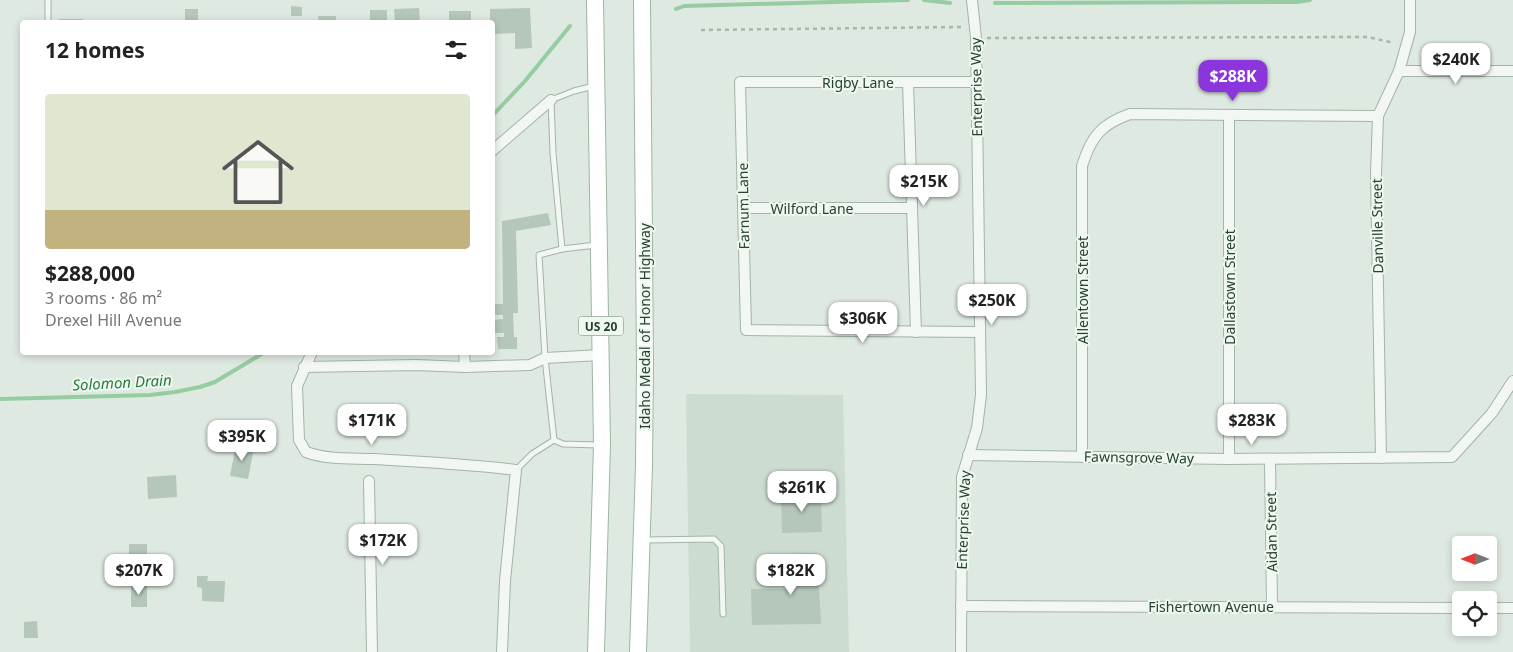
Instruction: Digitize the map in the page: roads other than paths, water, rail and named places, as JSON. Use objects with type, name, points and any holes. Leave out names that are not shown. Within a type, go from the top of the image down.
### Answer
[{"type":"main road","name":"US 20","points":[[595,0],[602,445],[596,652]]},
{"type":"main road","name":"Idaho Medal of Honor Highway","points":[[638,652],[645,374],[642,0]]},
{"type":"street","name":"Enterprise Way","points":[[961,652],[962,477],[977,428],[981,395],[976,38],[972,0]]},
{"type":"street","name":"Danville Street","points":[[1381,458],[1376,174],[1378,116],[1399,72],[1410,32],[1410,0]]},
{"type":"street","points":[[1399,72],[1513,71]]},
{"type":"street","name":"Rigby Lane","points":[[740,82],[976,82]]},
{"type":"street","name":"Farnum Lane","points":[[740,82],[746,330],[916,332]]},
{"type":"street","points":[[908,82],[916,332],[980,332]]},
{"type":"street","points":[[495,148],[551,100]]},
{"type":"street","name":"Allentown Street","points":[[1082,456],[1082,166],[1088,147],[1101,130],[1113,120],[1130,114],[1229,115]]},
{"type":"street","points":[[1229,115],[1378,116]]},
{"type":"street","name":"Dallastown Street","points":[[1229,115],[1229,459]]},
{"type":"street","name":"Wilford Lane","points":[[743,208],[912,208]]},
{"type":"street","points":[[310,355],[297,386],[299,440],[306,452],[322,457],[488,466],[516,470],[505,581],[502,652]]},
{"type":"street","points":[[464,355],[465,367]]},
{"type":"street","points":[[304,367],[530,365],[545,358],[601,355]]},
{"type":"street","name":"Fawnsgrove Way","points":[[968,455],[1229,459],[1452,456],[1492,413],[1513,381]]},
{"type":"street","name":"Aidan Street","points":[[1270,459],[1272,606]]},
{"type":"street","points":[[369,481],[372,652]]},
{"type":"street","name":"Fishertown Avenue","points":[[961,606],[1452,608]]},
{"type":"street","points":[[1497,608],[1513,608]]},
{"type":"lane","points":[[48,0],[48,20]]},
{"type":"lane","points":[[562,249],[553,153],[551,100],[574,91],[596,86]]},
{"type":"lane","points":[[554,440],[545,358],[540,255],[562,249],[599,244]]},
{"type":"lane","points":[[554,440],[563,444],[602,445]]},
{"type":"lane","points":[[516,470],[532,454],[554,440]]},
{"type":"lane","points":[[642,540],[714,539],[720,546],[722,614]]},
{"type":"waterway","name":"Solomon Drain","points":[[676,9],[684,6],[908,0]]},
{"type":"waterway","name":"Solomon Drain","points":[[924,0],[950,3]]},
{"type":"waterway","name":"Solomon Drain","points":[[995,3],[1297,2],[1310,0]]},
{"type":"waterway","name":"Solomon Drain","points":[[495,113],[525,81],[570,26]]},
{"type":"waterway","name":"Solomon Drain","points":[[0,399],[150,395],[175,392],[215,382],[260,355]]}]
